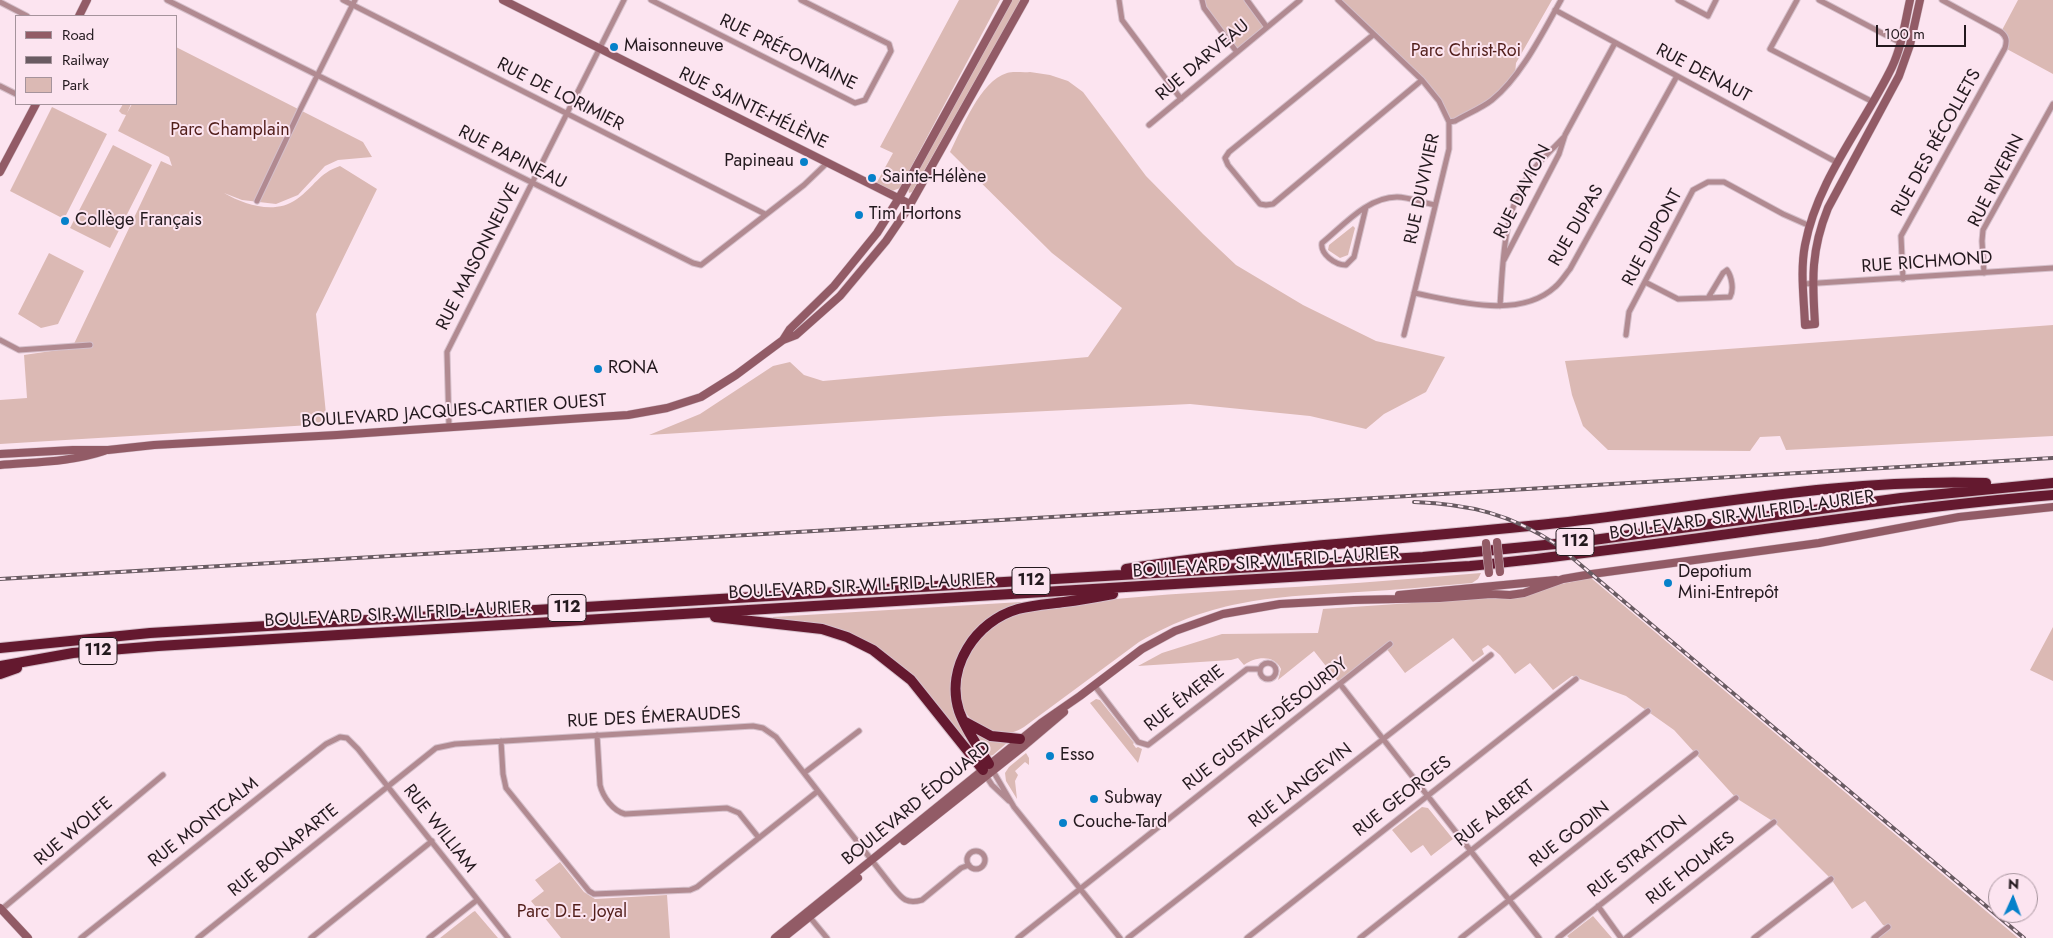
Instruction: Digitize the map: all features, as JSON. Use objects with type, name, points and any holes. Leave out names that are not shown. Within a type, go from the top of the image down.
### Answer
[{"type":"highway","points":[[1070,578],[1177,561],[1336,543],[1490,530],[1819,490],[1936,481],[2027,485]]},
{"type":"highway","name":"BOULEVARD SIR-WILFRID-LAURIER","points":[[30,646],[96,637],[157,633],[1380,560],[1532,547],[1900,498],[2053,483]]},
{"type":"highway","name":"BOULEVARD SIR-WILFRID-LAURIER","points":[[0,666],[48,657],[158,646],[1381,573],[1516,562],[1916,509],[2053,495]]},
{"type":"highway","points":[[988,770],[968,733],[957,699],[958,672],[970,644],[979,633],[1007,613],[1024,608],[1168,585]]},
{"type":"highway","points":[[694,614],[753,622],[810,626],[841,634],[868,647],[887,659],[911,680],[988,770]]},
{"type":"highway","points":[[0,648],[30,646]]},
{"type":"highway","points":[[0,652],[30,646]]},
{"type":"highway","points":[[0,674],[48,657]]},
{"type":"highway","points":[[964,722],[991,736],[1020,739]]},
{"type":"street","points":[[80,15],[87,0]]},
{"type":"street","name":"RUE PAPINEAU","points":[[167,0],[693,263],[701,265],[804,185],[828,163]]},
{"type":"street","name":"RUE DE LORIMIER","points":[[343,0],[354,2],[566,114],[765,214]]},
{"type":"street","name":"RUE SAINTE-HÉLÈNE","points":[[503,0],[910,204]]},
{"type":"street","name":"RUE MAISONNEUVE","points":[[449,427],[447,352],[624,0]]},
{"type":"street","name":"RUE PRÉFONTAINE","points":[[651,0],[855,103],[865,100],[891,50],[889,44],[800,0]]},
{"type":"street","name":"BOULEVARD JACQUES-CARTIER OUEST","points":[[783,340],[790,329],[834,286],[863,252],[899,198],[1008,0]]},
{"type":"street","name":"BOULEVARD JACQUES-CARTIER OUEST","points":[[0,454],[108,450],[163,444],[628,415],[667,408],[702,397],[736,375],[783,340],[796,336],[840,296],[886,241],[910,204],[1025,0]]},
{"type":"street","points":[[1119,0],[1122,20],[1181,99]]},
{"type":"street","points":[[1202,0],[1204,8],[1236,51]]},
{"type":"street","points":[[1247,0],[1266,26]]},
{"type":"street","name":"RUE DARVEAU","points":[[1149,125],[1266,26],[1300,0]]},
{"type":"street","name":"RUE DUVIVIER","points":[[1338,0],[1372,35],[1422,80],[1438,101],[1450,122],[1449,149],[1404,335]]},
{"type":"street","points":[[1450,122],[1491,101],[1498,95],[1522,64],[1560,0]]},
{"type":"street","points":[[1678,0],[1708,16],[1716,0]]},
{"type":"street","points":[[1797,0],[1770,49],[1873,102]]},
{"type":"street","points":[[1819,0],[1901,43]]},
{"type":"street","points":[[1910,0],[1901,43],[1893,65],[1838,163],[1819,201],[1810,226],[1805,246],[1803,284],[1806,325],[1815,324],[1814,251],[1820,228],[1828,208],[1899,76],[1910,45],[1920,0]]},
{"type":"street","name":"RUE DES RÉCOLLETS","points":[[1903,279],[1901,236],[2005,48],[2006,42],[2005,35],[2001,32],[1942,0]]},
{"type":"street","points":[[0,2],[25,15]]},
{"type":"street","points":[[257,201],[354,2]]},
{"type":"street","name":"RUE DENAUT","points":[[1555,10],[1838,163]]},
{"type":"street","points":[[1372,35],[1229,152],[1226,158],[1228,164],[1260,204],[1266,206],[1273,204],[1422,80]]},
{"type":"street","name":"RUE DAVION","points":[[1504,260],[1559,154],[1565,136],[1615,43]]},
{"type":"street","name":"RUE DUPAS","points":[[1414,293],[1478,305],[1500,306],[1532,301],[1554,288],[1570,270],[1678,76]]},
{"type":"street","points":[[0,86],[15,94]]},
{"type":"street","name":"RUE RIVERIN","points":[[1984,273],[1983,230],[2053,104]]},
{"type":"street","points":[[0,172],[34,105]]},
{"type":"street","name":"RUE DAVION","points":[[1500,306],[1510,214],[1528,177],[1565,136]]},
{"type":"street","name":"RUE DUPONT","points":[[1626,336],[1629,312],[1693,190],[1708,182],[1724,182],[1783,214],[1810,226]]},
{"type":"street","points":[[1366,207],[1354,257],[1346,265],[1340,265],[1323,253],[1321,249],[1322,244],[1374,200],[1397,197],[1435,205]]},
{"type":"street","name":"RUE RICHMOND","points":[[1803,284],[2053,268]]},
{"type":"street","points":[[1645,282],[1678,299],[1708,298],[1730,297],[1732,293],[1730,275],[1727,270],[1723,273],[1708,298]]},
{"type":"street","points":[[0,340],[20,350],[90,345]]},
{"type":"street","name":"BOULEVARD JACQUES-CARTIER OUEST","points":[[0,465],[94,455],[108,450]]},
{"type":"street","name":"BOULEVARD SIR-WILFRID-LAURIER","points":[[1563,579],[1829,542],[1959,517],[2053,507]]},
{"type":"street","points":[[1490,530],[1497,542],[1502,594]]},
{"type":"street","points":[[1490,530],[1486,543],[1491,594]]},
{"type":"street","name":"BOULEVARD ÉDOUARD","points":[[1354,600],[1563,579]]},
{"type":"street","name":"BOULEVARD ÉDOUARD","points":[[988,770],[1020,739],[1142,649],[1168,634],[1206,619],[1238,610],[1262,606],[1524,593],[1563,579]]},
{"type":"street","name":"RUE GUSTAVE-DÉSOURDY","points":[[1018,938],[1390,644]]},
{"type":"street","name":"RUE LANGEVIN","points":[[1128,938],[1491,655]]},
{"type":"street","name":"RUE ÉMERIE","points":[[1094,685],[1140,743],[1148,745],[1162,737],[1247,669],[1260,669]]},
{"type":"street","name":"RUE GEORGES","points":[[1247,938],[1576,679]]},
{"type":"street","points":[[1340,684],[1539,938]]},
{"type":"street","name":"BOULEVARD ÉDOUARD","points":[[783,938],[808,915],[988,770],[1046,728],[1080,696]]},
{"type":"street","name":"RUE ALBERT","points":[[1360,938],[1648,711]]},
{"type":"street","name":"RUE DES ÉMERAUDES","points":[[388,786],[436,748],[443,745],[753,726],[763,728],[774,735],[907,901],[922,900],[961,868],[969,865]]},
{"type":"street","points":[[804,773],[859,731]]},
{"type":"street","points":[[597,735],[602,793],[619,812],[625,814],[727,808],[738,813],[759,838]]},
{"type":"street","name":"RUE MONTCALM","points":[[81,938],[331,740],[340,737],[347,738]]},
{"type":"street","name":"RUE WILLIAM","points":[[347,738],[388,786],[508,938]]},
{"type":"street","points":[[501,741],[502,774],[506,788],[589,891],[594,894],[690,890],[697,887],[818,792]]},
{"type":"street","name":"RUE GODIN","points":[[1460,938],[1696,753]]},
{"type":"street","points":[[988,770],[992,785],[1014,807],[1120,938]]},
{"type":"street","name":"RUE WOLFE","points":[[1,908],[163,775]]},
{"type":"street","name":"RUE BONAPARTE","points":[[198,938],[388,786]]},
{"type":"street","name":"RUE STRATTON","points":[[1558,938],[1736,798]]},
{"type":"street","name":"RUE HOLMES","points":[[1626,938],[1774,822]]},
{"type":"street","points":[[311,938],[432,841]]},
{"type":"street","points":[[1754,938],[1831,879]]},
{"type":"street","points":[[429,938],[477,900]]},
{"type":"street","points":[[1598,906],[1621,938]]},
{"type":"street","points":[[1,908],[28,938]]},
{"type":"street","points":[[808,915],[827,938]]},
{"type":"street","name":"BOULEVARD ÉDOUARD","points":[[775,938],[808,915]]},
{"type":"street","points":[[1877,937],[1888,927]]},
{"type":"green space","points":[[959,0],[1000,0],[900,188],[892,191],[876,184],[893,153],[880,147]]},
{"type":"green space","points":[[1012,0],[1021,0],[912,192],[909,193],[908,188]]},
{"type":"green space","points":[[1202,0],[1247,0],[1266,26],[1236,51],[1204,8]]},
{"type":"green space","name":"Parc Christ-Roi","points":[[1338,0],[1552,0],[1516,63],[1515,75],[1491,101],[1449,122],[1439,101],[1422,80]]},
{"type":"green space","points":[[2018,0],[2053,0],[2053,74],[2005,48],[2006,42],[2001,32]]},
{"type":"green space","name":"Parc Champlain","points":[[178,48],[363,142],[372,157],[338,160],[325,166],[298,195],[276,204],[242,200],[224,193],[241,201],[260,207],[288,204],[308,190],[327,172],[340,166],[377,189],[316,314],[327,424],[0,444],[0,400],[27,398],[24,355],[72,348],[161,161],[172,166],[169,157],[118,131],[126,115],[119,111],[122,105],[131,105],[127,113],[131,105],[178,105]]},
{"type":"green space","points":[[1030,72],[1050,75],[1068,81],[1083,92],[1146,176],[1236,265],[1303,305],[1376,341],[1445,357],[1426,392],[1384,414],[1366,429],[1310,416],[1190,404],[945,416],[649,435],[700,414],[773,366],[790,362],[804,375],[823,381],[1088,357],[1122,308],[1052,253],[950,152],[966,119],[988,85],[1007,73]]},
{"type":"green space","points":[[52,107],[107,134],[64,219],[10,191]]},
{"type":"green space","points":[[113,145],[152,165],[110,248],[70,228]]},
{"type":"green space","points":[[1353,226],[1355,228],[1348,255],[1340,258],[1328,250],[1329,245]]},
{"type":"green space","points":[[49,253],[84,271],[58,324],[41,328],[18,314]]},
{"type":"green space","points":[[2053,325],[2053,436],[1786,450],[1780,436],[1760,437],[1750,451],[1608,450],[1583,426],[1572,395],[1565,361]]},
{"type":"green space","points":[[1481,573],[1478,579],[1472,583],[1272,598],[1246,602],[1193,616],[1139,642],[1024,727],[1010,733],[995,734],[982,728],[971,720],[961,702],[960,684],[962,674],[975,645],[989,629],[1010,616],[1074,604],[1145,596],[1360,583]]},
{"type":"green space","points":[[1591,578],[1988,913],[1988,923],[2000,923],[2018,938],[1880,938],[1877,936],[1888,927],[1883,925],[1865,901],[1852,909],[1831,879],[1774,822],[1736,798],[1674,730],[1626,696],[1572,676],[1553,690],[1530,663],[1515,674],[1500,655],[1488,645],[1482,649],[1484,654],[1473,662],[1453,638],[1405,673],[1386,648],[1340,684],[1314,651],[1278,680],[1281,669],[1278,664],[1264,658],[1253,660],[1244,665],[1238,658],[1138,666],[1162,653],[1222,634],[1318,633],[1323,609],[1485,598],[1501,599],[1525,595]]},
{"type":"green space","points":[[1021,602],[1021,606],[992,618],[955,672],[966,736],[963,738],[877,649],[773,620],[773,617]]},
{"type":"green space","points":[[2053,627],[2053,681],[2030,670]]},
{"type":"green space","points":[[1096,699],[1100,700],[1136,748],[1142,749],[1138,763],[1090,703]]},
{"type":"green space","points":[[971,729],[1008,742],[990,756]]},
{"type":"green space","points":[[1026,753],[1029,758],[1029,765],[1025,762],[1015,771],[1018,775],[1015,781],[1017,799],[1006,781],[1005,773],[1009,767]]},
{"type":"green space","points":[[1422,807],[1428,808],[1453,839],[1431,856],[1423,845],[1411,853],[1392,830]]},
{"type":"green space","name":"Parc D.E. Joyal","points":[[560,862],[584,892],[595,899],[667,895],[670,938],[561,938],[531,901],[544,891],[535,880]]},
{"type":"green space","points":[[475,911],[498,938],[440,938],[473,912]]},
{"type":"green space","points":[[1593,916],[1612,938],[1569,938],[1567,936]]},
{"type":"railway","points":[[0,579],[2053,458]]},
{"type":"railway","points":[[1414,502],[1471,508],[1506,518],[1523,525],[1557,545],[2024,938]]},
{"type":"place","name":"Maisonneuve","points":[[614,47]]},
{"type":"place","name":"Papineau","points":[[804,162]]},
{"type":"place","name":"Sainte-Hélène","points":[[872,178]]},
{"type":"place","name":"Tim Hortons","points":[[859,215]]},
{"type":"place","name":"Collège Français","points":[[65,221]]},
{"type":"place","name":"RONA","points":[[598,369]]},
{"type":"place","name":"Depotium Mini-Entrepôt","points":[[1668,583]]},
{"type":"place","name":"Esso","points":[[1050,756]]},
{"type":"place","name":"Subway","points":[[1094,799]]},
{"type":"place","name":"Couche-Tard","points":[[1063,823]]}]
